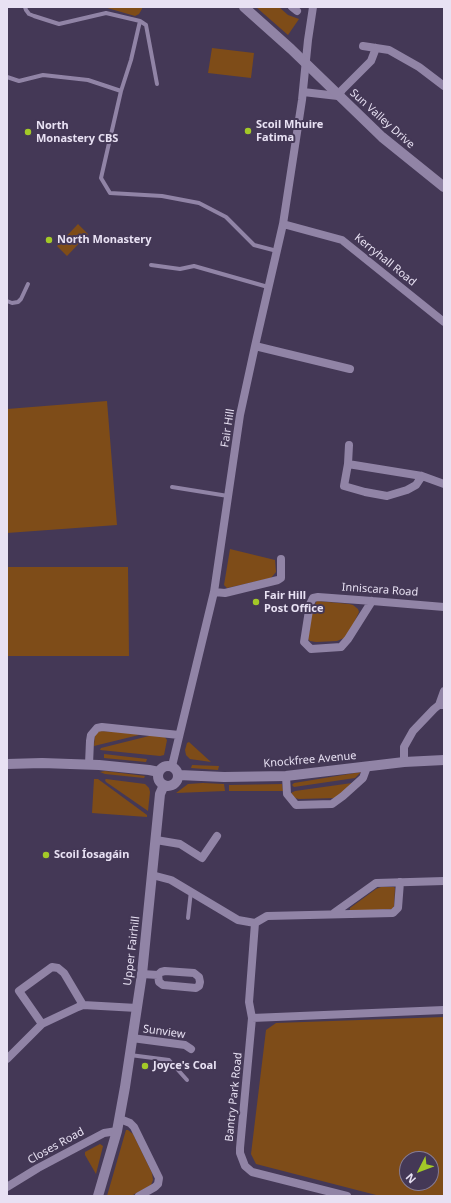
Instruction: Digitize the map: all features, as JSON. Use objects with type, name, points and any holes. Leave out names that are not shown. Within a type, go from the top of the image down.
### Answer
[{"type":"street","name":"Sun Valley Drive","points":[[244,7],[291,49],[382,137],[444,187]]},
{"type":"street","name":"Fair Hill","points":[[172,766],[214,592],[240,415],[283,224],[303,92],[313,7]]},
{"type":"street","points":[[363,46],[389,50],[419,67],[444,86]]},
{"type":"street","points":[[303,92],[338,96],[342,90],[371,61],[376,48]]},
{"type":"street","name":"Kerryhall Road","points":[[283,224],[342,240],[444,322]]},
{"type":"street","points":[[255,346],[350,369]]},
{"type":"street","points":[[349,445],[348,464],[344,486],[387,496],[400,493],[416,485],[422,476]]},
{"type":"street","points":[[348,464],[422,476],[444,484]]},
{"type":"street","points":[[214,592],[225,593],[278,580],[281,578],[281,559]]},
{"type":"street","name":"Inniscara Road","points":[[372,600],[348,639],[341,647],[311,649],[304,642],[310,604],[313,598],[372,600],[444,607]]},
{"type":"street","points":[[404,762],[404,747],[413,731],[434,709],[442,705],[444,690]]},
{"type":"street","points":[[89,764],[90,741],[97,728],[102,727],[179,735]]},
{"type":"street","name":"Knockfree Avenue","points":[[179,775],[224,777],[286,776],[404,762],[444,760]]},
{"type":"street","points":[[7,764],[89,764],[159,772]]},
{"type":"street","points":[[165,766],[172,766],[179,775],[178,781],[173,786],[166,786],[159,781],[159,772],[165,766]]},
{"type":"street","points":[[286,776],[287,794],[296,805],[332,804],[363,778],[367,767]]},
{"type":"street","name":"Upper Fairhill","points":[[98,1196],[120,1119],[142,974],[160,794],[164,785]]},
{"type":"street","points":[[156,840],[180,844],[202,858],[217,836]]},
{"type":"street","points":[[152,875],[166,877],[238,920],[255,922],[267,916],[334,913],[393,913],[398,908],[400,882]]},
{"type":"street","points":[[334,913],[376,882],[444,881]]},
{"type":"street","name":"Bantry Park Road","points":[[255,922],[249,1002],[252,1018],[240,1153],[245,1166],[252,1172],[347,1196]]},
{"type":"street","points":[[42,1024],[19,991],[52,967],[58,968],[64,973],[83,1005]]},
{"type":"street","points":[[142,974],[158,975],[165,971],[194,973],[199,977],[200,982],[199,986],[196,988],[164,985],[159,982],[158,975]]},
{"type":"street","points":[[7,1059],[42,1024],[83,1005],[137,1008]]},
{"type":"street","points":[[252,1018],[444,1010]]},
{"type":"street","name":"Sunview","points":[[132,1038],[185,1045],[191,1049]]},
{"type":"street","points":[[120,1119],[130,1123],[134,1128],[159,1178],[158,1184],[155,1187],[140,1196]]},
{"type":"street","name":"Closes Road","points":[[7,1187],[38,1168],[104,1133],[117,1130]]},
{"type":"lane","points":[[25,7],[29,14],[59,24],[106,14],[140,21],[146,25],[157,84]]},
{"type":"lane","points":[[140,21],[131,60],[121,91],[101,178],[110,193],[162,196],[199,202],[226,217],[254,245],[276,251]]},
{"type":"lane","points":[[7,76],[19,81],[43,76],[88,80],[121,91]]},
{"type":"lane","points":[[151,265],[180,269],[194,266],[268,287]]},
{"type":"lane","points":[[7,301],[12,303],[18,302],[28,284]]},
{"type":"lane","points":[[172,487],[228,496]]},
{"type":"lane","points":[[188,918],[191,891]]},
{"type":"lane","points":[[130,1054],[169,1060],[186,1080]]},
{"type":"shaded area","points":[[104,7],[142,7],[142,9],[139,14],[135,16]]},
{"type":"shaded area","points":[[256,7],[279,7],[288,15],[299,19],[288,35]]},
{"type":"shaded area","points":[[212,48],[254,53],[251,78],[208,73]]},
{"type":"shaded area","points":[[78,224],[88,234],[67,256],[57,246]]},
{"type":"shaded area","points":[[107,401],[117,525],[7,533],[7,409]]},
{"type":"shaded area","points":[[230,549],[275,560],[276,572],[271,578],[227,588],[224,585]]},
{"type":"shaded area","points":[[7,567],[128,567],[129,656],[7,656]]},
{"type":"shaded area","points":[[317,601],[349,604],[358,609],[359,612],[349,633],[344,638],[337,641],[316,642],[308,639],[313,607]]},
{"type":"shaded area","points":[[98,731],[147,733],[94,746],[95,735]]},
{"type":"shaded area","points":[[153,735],[164,736],[167,740],[164,755],[160,756],[100,750],[101,748]]},
{"type":"shaded area","points":[[189,742],[211,762],[190,759],[186,755],[185,750],[187,743]]},
{"type":"shaded area","points":[[104,754],[147,759],[146,762],[104,758]]},
{"type":"shaded area","points":[[192,765],[219,766],[218,770],[191,768]]},
{"type":"shaded area","points":[[105,771],[145,776],[144,778],[105,774],[100,772]]},
{"type":"shaded area","points":[[361,772],[355,778],[294,787],[292,785],[294,783]]},
{"type":"shaded area","points":[[94,779],[98,779],[147,815],[147,817],[92,813]]},
{"type":"shaded area","points":[[106,779],[145,784],[149,788],[150,792],[148,811],[106,782]]},
{"type":"shaded area","points":[[352,783],[336,798],[299,799],[295,798],[291,793],[295,791]]},
{"type":"shaded area","points":[[188,784],[224,784],[225,791],[176,793]]},
{"type":"shaded area","points":[[282,784],[283,791],[229,791],[229,785]]},
{"type":"shaded area","points":[[381,887],[395,888],[394,906],[392,909],[350,911],[350,908]]},
{"type":"shaded area","points":[[444,1017],[444,1196],[380,1196],[256,1164],[251,1154],[266,1030],[276,1023]]},
{"type":"shaded area","points":[[126,1130],[133,1134],[152,1173],[153,1180],[151,1185],[131,1196],[107,1196]]},
{"type":"shaded area","points":[[100,1144],[103,1146],[96,1174],[85,1155],[85,1152]]},
{"type":"place","name":"Scoil Mhuire Fatima","points":[[248,131]]},
{"type":"place","name":"North Monastery CBS","points":[[28,132]]},
{"type":"place","name":"North Monastery","points":[[49,240]]},
{"type":"place","name":"Fair Hill Post Office","points":[[256,602]]},
{"type":"place","name":"Scoil Íosagáin","points":[[46,855]]},
{"type":"place","name":"Joyce's Coal","points":[[145,1066]]}]
